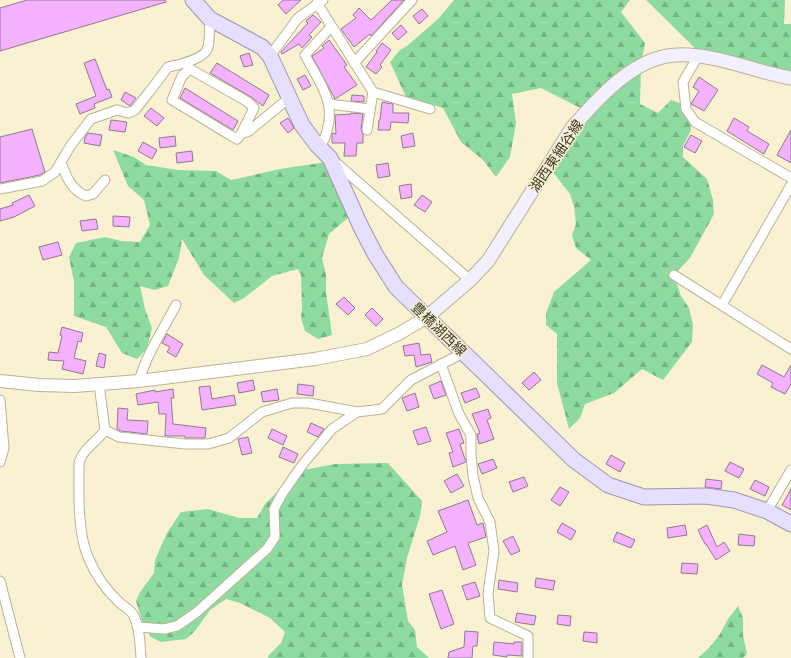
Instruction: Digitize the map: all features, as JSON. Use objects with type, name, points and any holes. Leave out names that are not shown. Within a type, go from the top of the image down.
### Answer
[{"type":"main road","name":"豊橋湖西線","points":[[193,0],[210,19],[262,47],[270,56],[302,125],[325,152],[375,254],[396,286],[574,460],[608,485],[644,497],[706,496],[734,500],[767,511],[791,524]]},
{"type":"main road","name":"湖西東細谷線","points":[[427,317],[470,280],[488,261],[572,128],[616,82],[647,62],[678,54],[698,56],[789,76]]},
{"type":"street","points":[[354,63],[412,0]]},
{"type":"street","points":[[270,56],[298,18],[320,2],[332,27],[373,92],[430,109]]},
{"type":"street","points":[[0,190],[42,182],[55,172],[72,145],[92,119],[116,110],[128,112],[135,110],[168,67],[185,64],[205,54],[208,48],[210,19]]},
{"type":"street","points":[[332,27],[304,55],[323,88],[329,104],[330,120],[325,152],[470,280]]},
{"type":"street","points":[[698,56],[683,82],[686,109],[695,122],[791,178]]},
{"type":"street","points":[[241,134],[254,108],[248,102],[190,69],[182,76],[172,100],[237,139],[241,134],[249,131],[289,98]]},
{"type":"street","points":[[367,130],[373,92]]},
{"type":"street","points":[[329,104],[370,109]]},
{"type":"street","points":[[61,162],[68,180],[80,193],[86,196],[93,194],[105,180]]},
{"type":"street","points":[[722,305],[791,185]]},
{"type":"street","points":[[674,276],[791,349]]},
{"type":"street","points":[[139,381],[148,354],[176,305]]},
{"type":"street","points":[[0,381],[39,385],[75,386],[139,381],[315,359],[367,349],[400,333],[427,317]]},
{"type":"street","points":[[105,430],[119,437],[185,444],[208,444],[229,438],[262,412],[292,402],[309,403],[357,412],[382,409],[410,380],[463,353]]},
{"type":"street","points":[[440,364],[459,414],[471,435],[471,454],[478,498],[490,522],[494,551],[488,594],[490,618],[528,636],[528,658]]},
{"type":"street","points":[[99,384],[105,430],[101,436],[81,455],[79,462],[83,539],[87,556],[105,588],[134,614],[138,627],[141,658]]},
{"type":"street","points":[[0,400],[4,448],[0,462]]},
{"type":"street","points":[[138,627],[164,629],[177,626],[197,612],[267,549],[275,538],[274,509],[282,494],[303,464],[332,429],[357,412]]},
{"type":"street","points":[[767,511],[791,470]]},
{"type":"street","points":[[0,581],[4,618],[20,658]]},
{"type":"green space","points":[[454,0],[630,0],[621,12],[645,43],[641,65],[640,104],[658,113],[671,100],[689,106],[691,130],[683,146],[683,157],[707,179],[713,200],[714,214],[690,258],[674,275],[681,296],[689,308],[693,325],[692,342],[663,380],[642,369],[614,393],[585,404],[580,418],[569,429],[557,383],[557,334],[546,325],[546,313],[554,292],[591,260],[576,248],[572,235],[576,224],[574,206],[570,194],[548,166],[586,111],[541,88],[512,94],[516,123],[510,157],[496,177],[483,160],[461,142],[443,108],[406,97],[390,62],[400,50],[407,46],[439,18]]},
{"type":"green space","points":[[646,0],[785,0],[784,24],[791,24],[791,74],[706,59]]},
{"type":"green space","points":[[113,150],[134,157],[146,165],[178,170],[216,171],[231,180],[280,169],[320,163],[330,158],[355,212],[329,234],[322,258],[326,275],[326,292],[332,335],[318,339],[305,331],[301,318],[301,275],[298,269],[272,276],[244,298],[234,303],[204,275],[182,239],[179,258],[168,286],[155,290],[140,286],[145,309],[152,328],[147,349],[137,359],[122,353],[106,327],[74,316],[74,282],[69,257],[76,243],[105,237],[121,241],[140,242],[150,225],[144,200],[128,186]]},
{"type":"green space","points":[[388,463],[422,501],[420,516],[407,558],[402,585],[408,621],[415,630],[417,647],[429,658],[268,658],[269,655],[281,643],[285,632],[270,618],[240,603],[226,599],[210,610],[195,631],[186,639],[161,642],[151,637],[142,621],[136,601],[140,592],[154,573],[155,560],[167,533],[181,512],[208,509],[239,518],[257,518],[265,504],[298,471],[335,464]]},
{"type":"green space","points":[[738,606],[743,618],[743,635],[747,654],[743,658],[698,658],[710,647],[720,634],[728,619]]},
{"type":"building","points":[[27,0],[165,0],[166,2],[0,51],[0,8]]},
{"type":"building","points":[[283,0],[301,0],[286,14],[278,5]]},
{"type":"building","points":[[392,0],[404,0],[371,36],[370,34],[354,47],[341,29],[356,18],[353,15],[359,8],[371,20]]},
{"type":"building","points":[[422,9],[428,16],[419,24],[413,16]]},
{"type":"building","points":[[313,15],[321,22],[309,35],[312,37],[302,48],[299,44],[282,54],[281,52],[308,23],[306,21]]},
{"type":"building","points":[[401,25],[407,32],[398,40],[392,33]]},
{"type":"building","points":[[329,40],[347,65],[344,67],[357,85],[335,99],[312,56],[324,48],[322,46]]},
{"type":"building","points":[[382,43],[391,50],[380,65],[382,67],[376,74],[366,67]]},
{"type":"building","points":[[249,53],[253,65],[244,67],[240,56]]},
{"type":"building","points":[[95,59],[107,90],[109,89],[112,97],[94,104],[95,108],[80,114],[76,104],[96,96],[84,63]]},
{"type":"building","points":[[217,63],[269,95],[263,106],[251,97],[210,73]]},
{"type":"building","points":[[305,75],[311,86],[303,90],[297,79]]},
{"type":"building","points":[[699,77],[718,90],[704,111],[691,104],[699,91],[693,87]]},
{"type":"building","points":[[185,88],[238,121],[233,130],[180,98]]},
{"type":"building","points":[[125,92],[136,98],[130,106],[121,100]]},
{"type":"building","points":[[352,95],[364,96],[364,102],[351,101]]},
{"type":"building","points":[[382,102],[393,104],[393,113],[409,113],[408,123],[391,122],[390,130],[378,130]]},
{"type":"building","points":[[151,108],[164,118],[157,126],[144,116]]},
{"type":"building","points":[[351,113],[363,114],[361,129],[363,143],[357,143],[356,156],[344,156],[345,143],[332,143],[332,133],[336,134],[335,115]]},
{"type":"building","points":[[288,118],[294,128],[288,133],[280,123]]},
{"type":"building","points":[[734,118],[749,127],[747,131],[769,144],[764,154],[727,131]]},
{"type":"building","points":[[111,120],[127,122],[125,132],[109,130]]},
{"type":"building","points":[[32,129],[45,172],[40,175],[0,183],[0,137]]},
{"type":"building","points":[[791,130],[791,163],[777,155]]},
{"type":"building","points":[[88,133],[102,135],[100,146],[84,143],[85,137]]},
{"type":"building","points":[[413,133],[415,146],[403,148],[401,136]]},
{"type":"building","points":[[691,135],[702,141],[695,153],[684,147]]},
{"type":"building","points":[[175,136],[176,146],[160,148],[159,138]]},
{"type":"building","points":[[143,142],[157,150],[152,159],[138,151]]},
{"type":"building","points":[[192,151],[193,161],[177,163],[176,153]]},
{"type":"building","points":[[388,163],[390,176],[378,178],[376,165]]},
{"type":"building","points":[[411,184],[412,197],[401,199],[399,186]]},
{"type":"building","points":[[29,195],[35,206],[14,217],[0,221],[0,209],[13,205],[12,203]]},
{"type":"building","points":[[422,195],[432,202],[425,212],[414,205]]},
{"type":"building","points":[[113,216],[130,217],[129,227],[113,226]]},
{"type":"building","points":[[96,219],[98,229],[82,231],[80,221]]},
{"type":"building","points":[[58,242],[62,255],[43,260],[39,247]]},
{"type":"building","points":[[344,297],[355,308],[348,315],[336,304]]},
{"type":"building","points":[[372,308],[383,319],[376,326],[365,315]]},
{"type":"building","points":[[62,327],[83,333],[81,342],[78,341],[74,358],[86,361],[83,374],[62,369],[64,361],[48,360],[49,352],[58,353],[62,336],[60,335]]},
{"type":"building","points":[[167,334],[183,344],[176,357],[167,352],[170,347],[162,343]]},
{"type":"building","points":[[419,343],[421,355],[430,354],[432,362],[416,367],[414,355],[405,356],[403,346]]},
{"type":"building","points":[[99,353],[106,355],[104,368],[96,366]]},
{"type":"building","points":[[762,365],[784,377],[791,365],[791,384],[785,394],[771,387],[773,383],[757,374]]},
{"type":"building","points":[[534,372],[541,380],[529,390],[522,383]]},
{"type":"building","points":[[253,380],[255,390],[239,393],[237,383]]},
{"type":"building","points":[[441,381],[446,395],[434,399],[429,386]]},
{"type":"building","points":[[298,384],[314,386],[313,396],[297,394]]},
{"type":"building","points":[[210,386],[212,399],[234,395],[236,405],[202,410],[199,387]]},
{"type":"building","points":[[476,388],[480,397],[465,403],[461,393]]},
{"type":"building","points":[[173,389],[174,398],[171,398],[173,424],[206,428],[205,438],[165,436],[166,414],[159,414],[158,402],[138,405],[136,394],[155,390],[155,392]]},
{"type":"building","points":[[277,389],[279,400],[263,402],[261,392]]},
{"type":"building","points":[[415,393],[419,407],[407,411],[402,398]]},
{"type":"building","points":[[118,408],[128,409],[127,420],[148,421],[147,434],[121,431],[117,429]]},
{"type":"building","points":[[488,409],[491,418],[487,420],[494,439],[479,444],[477,434],[480,433],[472,414]]},
{"type":"building","points":[[311,423],[324,429],[318,437],[307,432]]},
{"type":"building","points":[[426,427],[431,441],[418,445],[413,431]]},
{"type":"building","points":[[272,429],[287,436],[283,445],[268,438]]},
{"type":"building","points":[[459,429],[464,443],[460,444],[466,462],[453,467],[449,453],[453,452],[446,433]]},
{"type":"building","points":[[248,437],[252,453],[242,455],[238,439]]},
{"type":"building","points":[[283,447],[298,454],[294,463],[279,457]]},
{"type":"building","points":[[611,455],[625,463],[620,472],[606,464]]},
{"type":"building","points":[[493,459],[497,468],[482,474],[478,464]]},
{"type":"building","points":[[730,462],[744,469],[739,478],[725,471]]},
{"type":"building","points":[[457,474],[464,486],[451,493],[444,481]]},
{"type":"building","points":[[524,477],[528,486],[513,492],[509,482]]},
{"type":"building","points":[[706,479],[722,481],[721,489],[705,487]]},
{"type":"building","points":[[755,480],[769,487],[765,496],[750,489]]},
{"type":"building","points":[[560,487],[569,492],[560,506],[551,500]]},
{"type":"building","points":[[791,489],[791,510],[782,505]]},
{"type":"building","points":[[468,500],[477,525],[483,523],[486,537],[468,543],[476,565],[463,570],[455,546],[433,555],[427,541],[447,532],[438,511]]},
{"type":"building","points":[[562,523],[576,531],[571,540],[557,532]]},
{"type":"building","points":[[685,525],[687,535],[668,538],[667,528]]},
{"type":"building","points":[[707,525],[717,547],[724,542],[730,551],[716,560],[705,544],[698,530]]},
{"type":"building","points":[[617,532],[635,540],[631,548],[613,541]]},
{"type":"building","points":[[739,534],[755,536],[754,546],[738,545]]},
{"type":"building","points":[[513,536],[520,551],[511,555],[503,541]]},
{"type":"building","points":[[682,563],[698,564],[697,574],[681,573]]},
{"type":"building","points":[[536,578],[555,581],[553,590],[535,587]]},
{"type":"building","points":[[499,580],[518,583],[517,592],[498,589]]},
{"type":"building","points":[[475,582],[480,596],[467,600],[462,586]]},
{"type":"building","points":[[442,590],[454,624],[441,629],[429,594]]},
{"type":"building","points":[[517,613],[536,616],[534,625],[515,622]]},
{"type":"building","points":[[558,615],[571,616],[570,626],[557,624]]},
{"type":"building","points":[[465,631],[478,632],[477,646],[473,646],[472,658],[448,658],[449,652],[464,647]]},
{"type":"building","points":[[584,632],[597,633],[597,643],[583,641]]},
{"type":"building","points":[[494,642],[514,644],[514,642],[522,642],[522,656],[507,655],[507,657],[493,655]]}]
